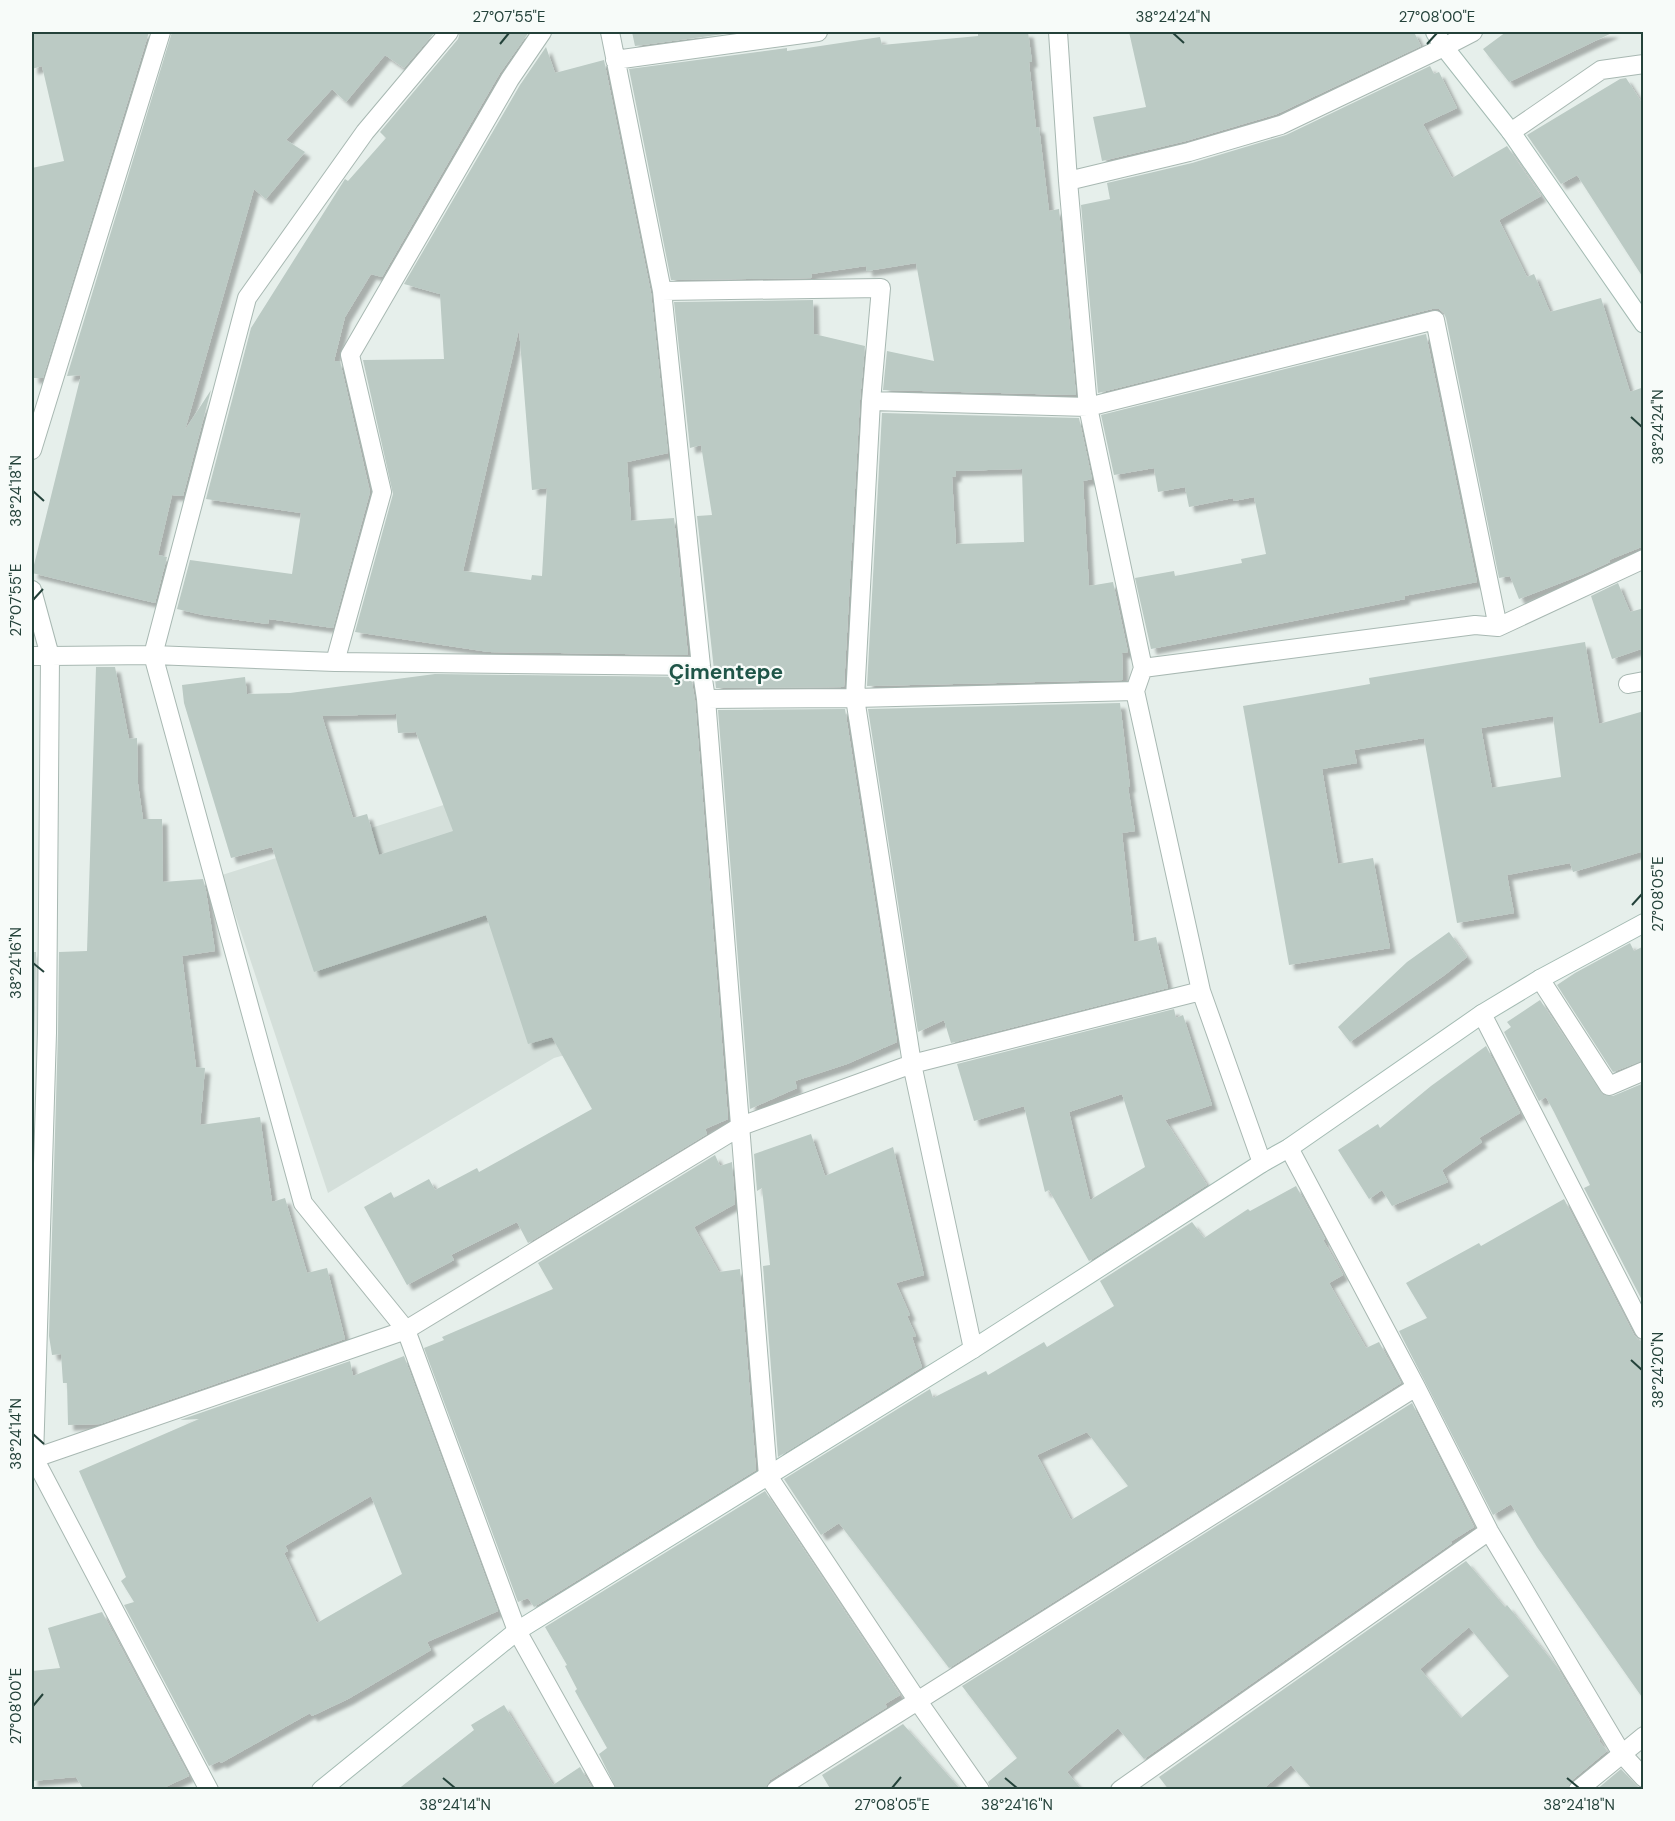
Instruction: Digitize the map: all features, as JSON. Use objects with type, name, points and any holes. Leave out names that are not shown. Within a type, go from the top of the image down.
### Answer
[{"type":"street","points":[[32,450],[161,32]]},
{"type":"street","points":[[449,32],[364,132],[248,298],[153,655],[303,1203],[406,1330],[517,1631],[606,1790]]},
{"type":"street","points":[[335,662],[382,492],[350,355],[510,79],[542,32]]},
{"type":"street","points":[[610,32],[662,291],[706,699],[768,1476],[917,1700],[980,1790]]},
{"type":"street","points":[[615,60],[818,32]]},
{"type":"street","points":[[1058,32],[1068,181],[1088,406],[1143,668],[1135,691],[1201,991],[1262,1162]]},
{"type":"street","points":[[1068,181],[1188,152],[1281,125],[1440,39],[1473,32]]},
{"type":"street","points":[[1440,39],[1511,132],[1644,324]]},
{"type":"street","points":[[1511,132],[1601,70],[1644,64]]},
{"type":"street","points":[[662,291],[880,288],[871,401],[855,698],[912,1064],[973,1349]]},
{"type":"street","points":[[871,401],[1088,406],[1436,320],[1498,627]]},
{"type":"street","points":[[1143,668],[1475,625],[1498,627],[1644,560]]},
{"type":"street","points":[[32,590],[50,656],[47,1033],[33,1458],[203,1788]]},
{"type":"street","points":[[32,656],[153,655],[335,662],[701,666]]},
{"type":"street","points":[[706,699],[1135,691]]},
{"type":"street","points":[[321,1790],[517,1631],[973,1349],[1262,1162],[1289,1148],[1482,1014],[1540,979],[1644,923]]},
{"type":"street","points":[[1540,979],[1609,1086],[1644,1071]]},
{"type":"street","points":[[33,1458],[406,1330],[741,1126],[912,1064],[1201,991]]},
{"type":"street","points":[[1482,1014],[1644,1330]]},
{"type":"street","points":[[1289,1148],[1489,1531],[1622,1754],[1644,1778]]},
{"type":"street","points":[[776,1790],[1416,1388]]},
{"type":"street","points":[[1120,1790],[1489,1531]]},
{"type":"street","points":[[1578,1790],[1644,1736]]},
{"type":"shaded area","points":[[567,766],[601,1045],[554,1058],[328,1193],[222,875]]},
{"type":"building","points":[[32,32],[149,32],[43,378],[33,378],[32,168],[64,161],[42,66],[32,69]]},
{"type":"building","points":[[172,32],[435,32],[404,68],[385,55],[346,102],[332,89],[286,140],[305,152],[266,199],[254,189],[185,430],[211,390],[183,496],[172,495],[158,555],[167,557],[155,603],[32,573],[81,375],[67,376]]},
{"type":"building","points":[[460,32],[529,32],[500,73],[382,277],[371,274],[345,317],[334,361],[340,361],[370,492],[333,628],[269,619],[268,624],[177,609],[190,560],[292,574],[301,513],[206,499],[251,328],[345,179],[348,181],[386,138],[380,132],[458,39]]},
{"type":"building","points":[[632,32],[739,32],[635,46]]},
{"type":"building","points":[[978,32],[1028,32],[1036,128],[1039,127],[1049,211],[1059,209],[1076,395],[883,390],[887,351],[934,361],[916,263],[867,271],[866,266],[811,274],[812,278],[671,280],[629,69],[787,48],[787,51],[880,37],[882,45],[978,36]]},
{"type":"building","points":[[1129,32],[1414,32],[1421,46],[1277,114],[1186,141],[1102,161],[1093,117],[1146,107]]},
{"type":"building","points":[[1506,32],[1614,32],[1509,82],[1483,49]]},
{"type":"building","points":[[546,47],[555,73],[604,60],[651,293],[668,453],[627,462],[631,521],[674,518],[688,655],[489,652],[355,632],[393,494],[363,360],[444,359],[440,294],[404,284],[520,85]],"holes":[[[519,329],[532,490],[547,488],[542,576],[532,575],[531,580],[463,571]]]},
{"type":"building","points":[[1430,66],[1434,74],[1439,72],[1457,108],[1423,124],[1452,178],[1507,146],[1541,196],[1499,220],[1527,277],[1534,274],[1550,312],[1601,298],[1630,392],[1644,387],[1644,546],[1609,560],[1610,562],[1584,574],[1519,599],[1510,576],[1499,578],[1446,318],[1439,309],[1098,393],[1081,205],[1110,199],[1107,183],[1192,163],[1286,135]]},
{"type":"building","points":[[1626,78],[1644,106],[1644,279],[1577,175],[1561,184],[1527,135],[1620,79]]},
{"type":"building","points":[[813,300],[814,334],[865,346],[844,687],[716,688],[697,516],[712,515],[701,445],[690,448],[674,302]]},
{"type":"building","points":[[1426,334],[1477,582],[1404,596],[1405,599],[1151,649],[1135,578],[1174,571],[1175,576],[1242,563],[1241,559],[1266,554],[1254,497],[1234,501],[1233,498],[1189,507],[1185,487],[1158,492],[1154,468],[1114,475],[1101,415]]},
{"type":"building","points":[[882,413],[1079,418],[1092,479],[1083,481],[1089,586],[1113,582],[1128,652],[1122,653],[1123,680],[867,686]],"holes":[[[1022,469],[1024,542],[956,544],[952,477],[956,476],[956,471]]]},
{"type":"building","points":[[1618,583],[1630,612],[1644,608],[1644,648],[1612,659],[1591,596]]},
{"type":"building","points":[[1585,642],[1599,724],[1644,711],[1644,851],[1573,872],[1570,863],[1507,875],[1514,913],[1457,923],[1424,738],[1354,750],[1357,763],[1322,769],[1338,864],[1373,858],[1390,948],[1289,965],[1243,706],[1370,684],[1369,678]],"holes":[[[1553,716],[1561,777],[1492,788],[1481,728]]]},
{"type":"building","points":[[96,667],[115,667],[129,739],[137,738],[138,784],[143,819],[162,819],[163,882],[203,879],[206,891],[215,951],[182,956],[196,1067],[205,1068],[200,1125],[260,1117],[272,1202],[285,1198],[307,1273],[327,1268],[345,1339],[100,1424],[68,1425],[67,1383],[63,1383],[61,1354],[52,1355],[49,1336],[59,952],[87,951]]},
{"type":"building","points":[[435,674],[691,677],[695,700],[728,1119],[705,1129],[707,1134],[528,1243],[517,1222],[451,1255],[454,1260],[407,1285],[364,1207],[391,1192],[394,1198],[429,1179],[435,1190],[477,1168],[479,1172],[592,1109],[552,1037],[528,1044],[486,915],[314,972],[272,847],[231,858],[184,703],[182,685],[245,677],[247,694],[290,693]],"holes":[[[396,714],[398,733],[416,732],[453,831],[379,855],[367,814],[353,818],[322,716]]]},
{"type":"building","points":[[1120,703],[1130,787],[1128,787],[1135,831],[1122,833],[1134,942],[1156,937],[1168,988],[951,1043],[944,1020],[918,1032],[868,709]]},
{"type":"building","points":[[845,709],[897,1042],[847,1064],[795,1081],[797,1088],[750,1109],[718,710]]},
{"type":"building","points":[[1449,932],[1467,957],[1350,1042],[1338,1027],[1407,962]]},
{"type":"building","points":[[1630,943],[1634,951],[1644,946],[1644,1060],[1613,1072],[1557,985]]},
{"type":"building","points":[[32,952],[36,952],[32,1172]]},
{"type":"building","points":[[1540,1000],[1603,1095],[1613,1096],[1644,1083],[1644,1304],[1584,1188],[1590,1185],[1554,1112],[1546,1097],[1539,1101],[1504,1032],[1511,1027],[1507,1022]]},
{"type":"building","points":[[1174,1009],[1176,1018],[1183,1015],[1212,1105],[1165,1120],[1207,1185],[1089,1261],[1049,1190],[1045,1192],[1024,1106],[974,1121],[957,1064]],"holes":[[[1122,1094],[1145,1167],[1090,1200],[1069,1112]]]},
{"type":"building","points":[[1486,1046],[1520,1113],[1479,1138],[1482,1142],[1442,1170],[1448,1182],[1392,1206],[1382,1190],[1369,1199],[1338,1150],[1378,1124],[1380,1128],[1431,1086]]},
{"type":"building","points":[[811,1134],[825,1176],[893,1147],[924,1275],[896,1283],[910,1315],[907,1316],[916,1336],[912,1337],[922,1367],[778,1457],[763,1266],[770,1265],[762,1188],[757,1191],[754,1154]]},
{"type":"building","points":[[715,1155],[720,1166],[732,1162],[735,1204],[694,1227],[719,1272],[740,1269],[756,1470],[534,1607],[528,1598],[518,1602],[424,1348],[444,1340],[442,1337],[553,1289],[538,1263]]},
{"type":"building","points":[[1296,1186],[1343,1275],[1329,1283],[1366,1348],[1379,1342],[1401,1383],[949,1668],[839,1523],[821,1535],[784,1479],[930,1389],[933,1398],[986,1371],[988,1375],[1044,1342],[1047,1347],[1114,1306],[1100,1281],[1192,1222],[1204,1238],[1248,1209],[1250,1211]],"holes":[[[1087,1432],[1128,1486],[1071,1520],[1037,1455]]]},
{"type":"building","points":[[1564,1199],[1634,1335],[1638,1340],[1644,1341],[1644,1700],[1537,1547],[1511,1504],[1493,1515],[1399,1331],[1427,1318],[1406,1283],[1479,1243],[1481,1246]]},
{"type":"building","points":[[404,1356],[498,1611],[427,1642],[431,1650],[348,1699],[312,1716],[310,1713],[221,1763],[220,1761],[209,1766],[124,1605],[134,1602],[121,1581],[126,1577],[79,1471],[199,1419],[180,1420],[350,1361],[353,1376]],"holes":[[[371,1496],[402,1574],[317,1623],[284,1553],[288,1551],[285,1546]]]},
{"type":"building","points":[[1412,1403],[1474,1527],[1144,1759],[1118,1728],[1067,1772],[1082,1790],[991,1790],[988,1782],[1017,1758],[962,1686]]},
{"type":"building","points":[[765,1491],[900,1695],[885,1704],[887,1707],[770,1780],[764,1790],[617,1790],[599,1754],[607,1748],[575,1691],[577,1689],[565,1666],[567,1665],[545,1627]]},
{"type":"building","points":[[1466,1561],[1505,1607],[1507,1605],[1557,1667],[1607,1751],[1571,1781],[1567,1790],[1313,1790],[1291,1765],[1262,1790],[1169,1790],[1159,1777]],"holes":[[[1469,1627],[1509,1676],[1461,1718],[1420,1669]]]},
{"type":"building","points":[[102,1612],[189,1776],[159,1790],[84,1790],[76,1777],[32,1781],[32,1671],[60,1668],[48,1628]]},
{"type":"building","points":[[504,1705],[553,1785],[580,1767],[593,1790],[397,1790],[474,1730],[471,1725]]},
{"type":"building","points":[[903,1724],[961,1790],[831,1790],[822,1775]]},
{"type":"building","points":[[1621,1769],[1641,1790],[1596,1790]]},
{"type":"district","name":"Çimentepe","points":[[726,672]]}]
